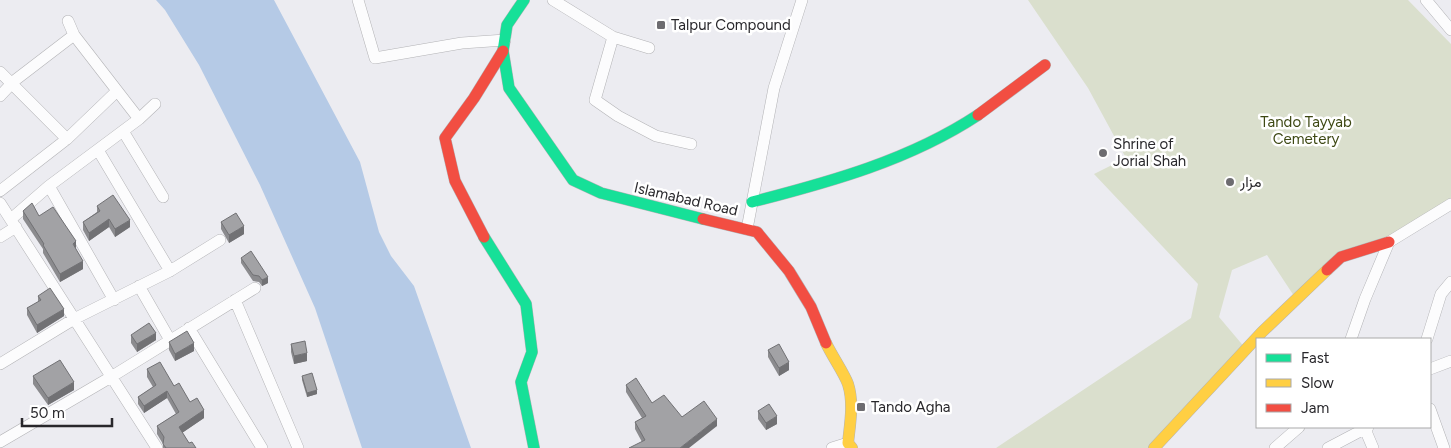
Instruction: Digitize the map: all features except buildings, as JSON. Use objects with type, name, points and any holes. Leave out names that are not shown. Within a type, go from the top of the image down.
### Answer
[{"type":"street","points":[[358,0],[375,58],[462,43],[504,45],[474,98],[445,138],[455,181],[492,251],[526,304],[532,352],[521,382],[534,448]]},
{"type":"street","name":"Islamabad Road","points":[[524,0],[507,25],[504,45],[509,88],[557,160],[574,180],[601,194],[757,232],[789,271],[811,307],[833,360],[848,384],[851,412],[850,445]]},
{"type":"street","points":[[553,0],[613,37],[649,48]]},
{"type":"street","points":[[747,229],[774,88],[802,0]]},
{"type":"street","points":[[1426,0],[1451,30]]},
{"type":"street","points":[[68,21],[74,35],[139,119]]},
{"type":"street","points":[[0,96],[11,84],[74,35]]},
{"type":"street","points":[[613,37],[595,100],[656,136],[691,144]]},
{"type":"street","points":[[752,202],[826,184],[894,159],[961,125],[1044,65]]},
{"type":"street","points":[[0,72],[67,139]]},
{"type":"street","points":[[0,191],[67,139],[117,91]]},
{"type":"street","points":[[0,237],[49,186],[139,119],[155,104]]},
{"type":"street","points":[[123,131],[163,197]]},
{"type":"street","points":[[98,150],[170,271]]},
{"type":"street","points":[[49,186],[114,300]]},
{"type":"street","points":[[0,203],[157,448]]},
{"type":"street","points":[[1256,338],[1341,257],[1389,242],[1451,204]]},
{"type":"street","points":[[0,364],[74,319],[170,271],[220,240]]},
{"type":"street","points":[[1351,338],[1365,299],[1389,242]]},
{"type":"street","points":[[1427,338],[1441,294],[1451,282]]},
{"type":"street","points":[[139,286],[170,340]]},
{"type":"street","points":[[0,442],[111,377],[255,288]]},
{"type":"street","points":[[235,300],[298,448]]},
{"type":"street","points":[[190,328],[262,448]]},
{"type":"street","points":[[1154,448],[1256,338]]},
{"type":"street","points":[[1431,369],[1451,361]]},
{"type":"street","points":[[1431,411],[1445,441]]},
{"type":"street","points":[[1275,448],[1298,428]]},
{"type":"street","points":[[1328,448],[1366,428],[1373,448]]},
{"type":"street","points":[[832,448],[850,445]]},
{"type":"green space","name":"Tando Tayyab Cemetery","points":[[1028,0],[1408,0],[1451,44],[1451,202],[1389,242],[1341,257],[1296,299],[1267,255],[1232,270],[1219,317],[1246,349],[1152,448],[996,448],[1191,318],[1198,284],[1094,174],[1126,158],[1088,88]]},
{"type":"water","points":[[156,0],[274,0],[360,162],[379,232],[391,256],[414,286],[471,448],[362,448],[315,308],[260,185],[199,65],[165,10]]},
{"type":"traffic: fast","points":[[524,0],[507,25],[503,51],[509,88],[573,180],[601,193],[703,219]]},
{"type":"traffic: fast","points":[[752,202],[840,178],[869,168],[925,145],[978,115]]},
{"type":"traffic: fast","points":[[484,237],[526,304],[532,352],[521,382],[534,448]]},
{"type":"traffic: slow","points":[[1256,338],[1327,270]]},
{"type":"traffic: slow","points":[[1154,448],[1256,338]]},
{"type":"traffic: slow","points":[[826,343],[850,391],[851,414],[848,443],[852,448]]},
{"type":"traffic: jam","points":[[484,237],[455,181],[445,138],[474,98],[503,51]]},
{"type":"traffic: jam","points":[[978,115],[1045,65]]},
{"type":"traffic: jam","points":[[703,219],[757,232],[789,271],[811,307],[826,343]]},
{"type":"traffic: jam","points":[[1327,270],[1341,257],[1389,242]]},
{"type":"place","name":"Talpur Compound","points":[[661,25]]},
{"type":"place","name":"Shrine of Jorial Shah","points":[[1103,153]]},
{"type":"place","name":"مزار","points":[[1230,182]]},
{"type":"place","name":"Tando Agha","points":[[861,407]]}]
